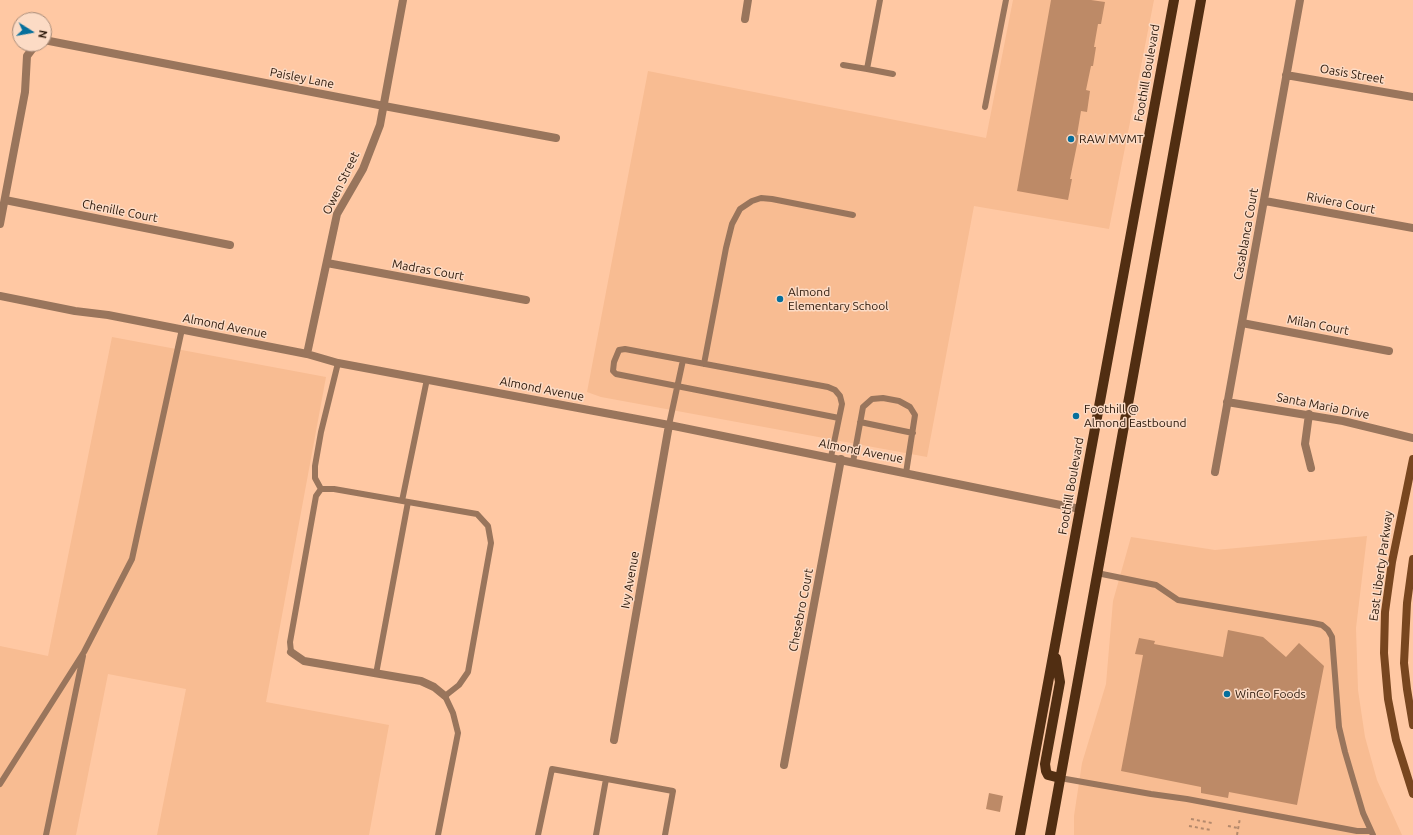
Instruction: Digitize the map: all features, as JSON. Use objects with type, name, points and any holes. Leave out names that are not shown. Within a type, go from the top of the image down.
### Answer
[{"type":"main road","name":"Foothill Boulevard","points":[[1020,835],[1174,0]]},
{"type":"main road","points":[[1050,835],[1201,0]]},
{"type":"main road","points":[[1055,650],[1060,682],[1046,771],[1048,775],[1060,778]]},
{"type":"street","name":"Owen Street","points":[[307,354],[337,214],[364,169],[380,125],[403,0]]},
{"type":"street","points":[[745,19],[748,0]]},
{"type":"street","name":"Casablanca Court","points":[[1214,472],[1265,201],[1300,0]]},
{"type":"street","name":"Paisley Lane","points":[[52,42],[556,138]]},
{"type":"street","points":[[0,224],[25,92],[27,56],[30,52]]},
{"type":"street","name":"Oasis Street","points":[[1286,75],[1413,97]]},
{"type":"street","name":"Chenille Court","points":[[5,200],[230,245]]},
{"type":"street","name":"Riviera Court","points":[[1265,201],[1413,228]]},
{"type":"street","name":"Madras Court","points":[[327,263],[526,300]]},
{"type":"street","name":"Almond Avenue","points":[[0,296],[307,354],[338,363],[842,459],[1080,509]]},
{"type":"street","name":"Milan Court","points":[[1242,323],[1389,351]]},
{"type":"street","name":"Santa Maria Drive","points":[[1227,402],[1309,414],[1413,438]]},
{"type":"street","points":[[1309,414],[1305,444],[1311,468]]},
{"type":"street","name":"Ivy Avenue","points":[[614,740],[669,425]]},
{"type":"street","name":"Chesebro Court","points":[[784,765],[842,459]]},
{"type":"street","name":"East Liberty Parkway","points":[[1413,459],[1392,562],[1386,604],[1384,646],[1385,677],[1393,726],[1401,761],[1413,794]]},
{"type":"street","points":[[1413,559],[1407,603],[1404,663],[1413,725]]},
{"type":"street","points":[[291,652],[304,661],[421,681],[434,687],[444,696]]},
{"type":"lane","points":[[867,69],[880,0]]},
{"type":"lane","points":[[985,107],[1006,0]]},
{"type":"lane","points":[[843,65],[893,74]]},
{"type":"lane","points":[[704,364],[726,248],[732,224],[740,209],[761,198],[780,200],[853,215]]},
{"type":"lane","points":[[0,784],[84,652],[132,559],[182,330]]},
{"type":"lane","points":[[831,458],[842,404],[840,396],[835,390],[828,387],[625,349],[619,350],[614,362],[613,371],[616,374],[839,418]]},
{"type":"lane","points":[[669,425],[683,360]]},
{"type":"lane","points":[[321,489],[315,478],[315,466],[321,432],[338,363]]},
{"type":"lane","points":[[376,674],[427,379]]},
{"type":"lane","points":[[853,462],[863,407],[872,399],[883,398],[899,401],[910,407],[915,415],[906,473]]},
{"type":"lane","points":[[860,422],[913,433]]},
{"type":"lane","points":[[321,489],[334,489],[477,514],[488,526],[491,543],[468,672],[459,685],[444,696],[453,713],[458,733],[438,835]]},
{"type":"lane","points":[[291,652],[290,642],[316,496],[321,489]]},
{"type":"lane","points":[[1060,778],[1186,799],[1371,833],[1363,813],[1339,727],[1332,637],[1328,630],[1322,625],[1313,623],[1178,600],[1156,585],[1097,574]]},
{"type":"lane","points":[[46,835],[84,652]]},
{"type":"lane","points":[[538,835],[552,768],[672,792],[665,835]]},
{"type":"lane","points":[[596,835],[606,779]]},
{"type":"path","points":[[1191,819],[1212,823]]},
{"type":"path","points":[[1189,826],[1211,830]]},
{"type":"path","points":[[1228,826],[1238,828]]},
{"type":"shaded area","name":"Almond Elementary School","points":[[1013,0],[1154,0],[1109,229],[974,206],[927,457],[601,397],[587,392],[648,71],[986,138]]},
{"type":"shaded area","points":[[112,337],[326,377],[266,702],[389,725],[369,835],[157,835],[186,689],[108,674],[76,835],[0,835],[0,646],[48,656]]},
{"type":"shaded area","points":[[1367,536],[1356,628],[1358,690],[1365,737],[1377,780],[1402,835],[1074,835],[1074,816],[1082,763],[1106,684],[1113,601],[1131,537],[1215,550]]},
{"type":"building","points":[[1051,0],[1091,0],[1105,2],[1101,24],[1098,24],[1094,47],[1096,47],[1093,66],[1091,66],[1086,90],[1090,91],[1087,112],[1081,111],[1077,135],[1079,135],[1070,179],[1072,179],[1068,200],[1017,191]]},
{"type":"building","name":"WinCo Foods","points":[[1228,630],[1263,637],[1286,657],[1299,643],[1324,666],[1297,805],[1229,792],[1228,798],[1201,793],[1201,787],[1121,771],[1143,655],[1135,654],[1139,638],[1155,641],[1154,644],[1223,657]]},
{"type":"building","points":[[989,793],[1003,796],[1000,812],[986,809]]},
{"type":"place","name":"RAW MVMT","points":[[1071,139]]},
{"type":"place","name":"Almond Elementary School","points":[[780,299]]},
{"type":"place","name":"Foothill @ Almond Eastbound","points":[[1076,416]]},
{"type":"place","name":"WinCo Foods","points":[[1227,694]]}]
